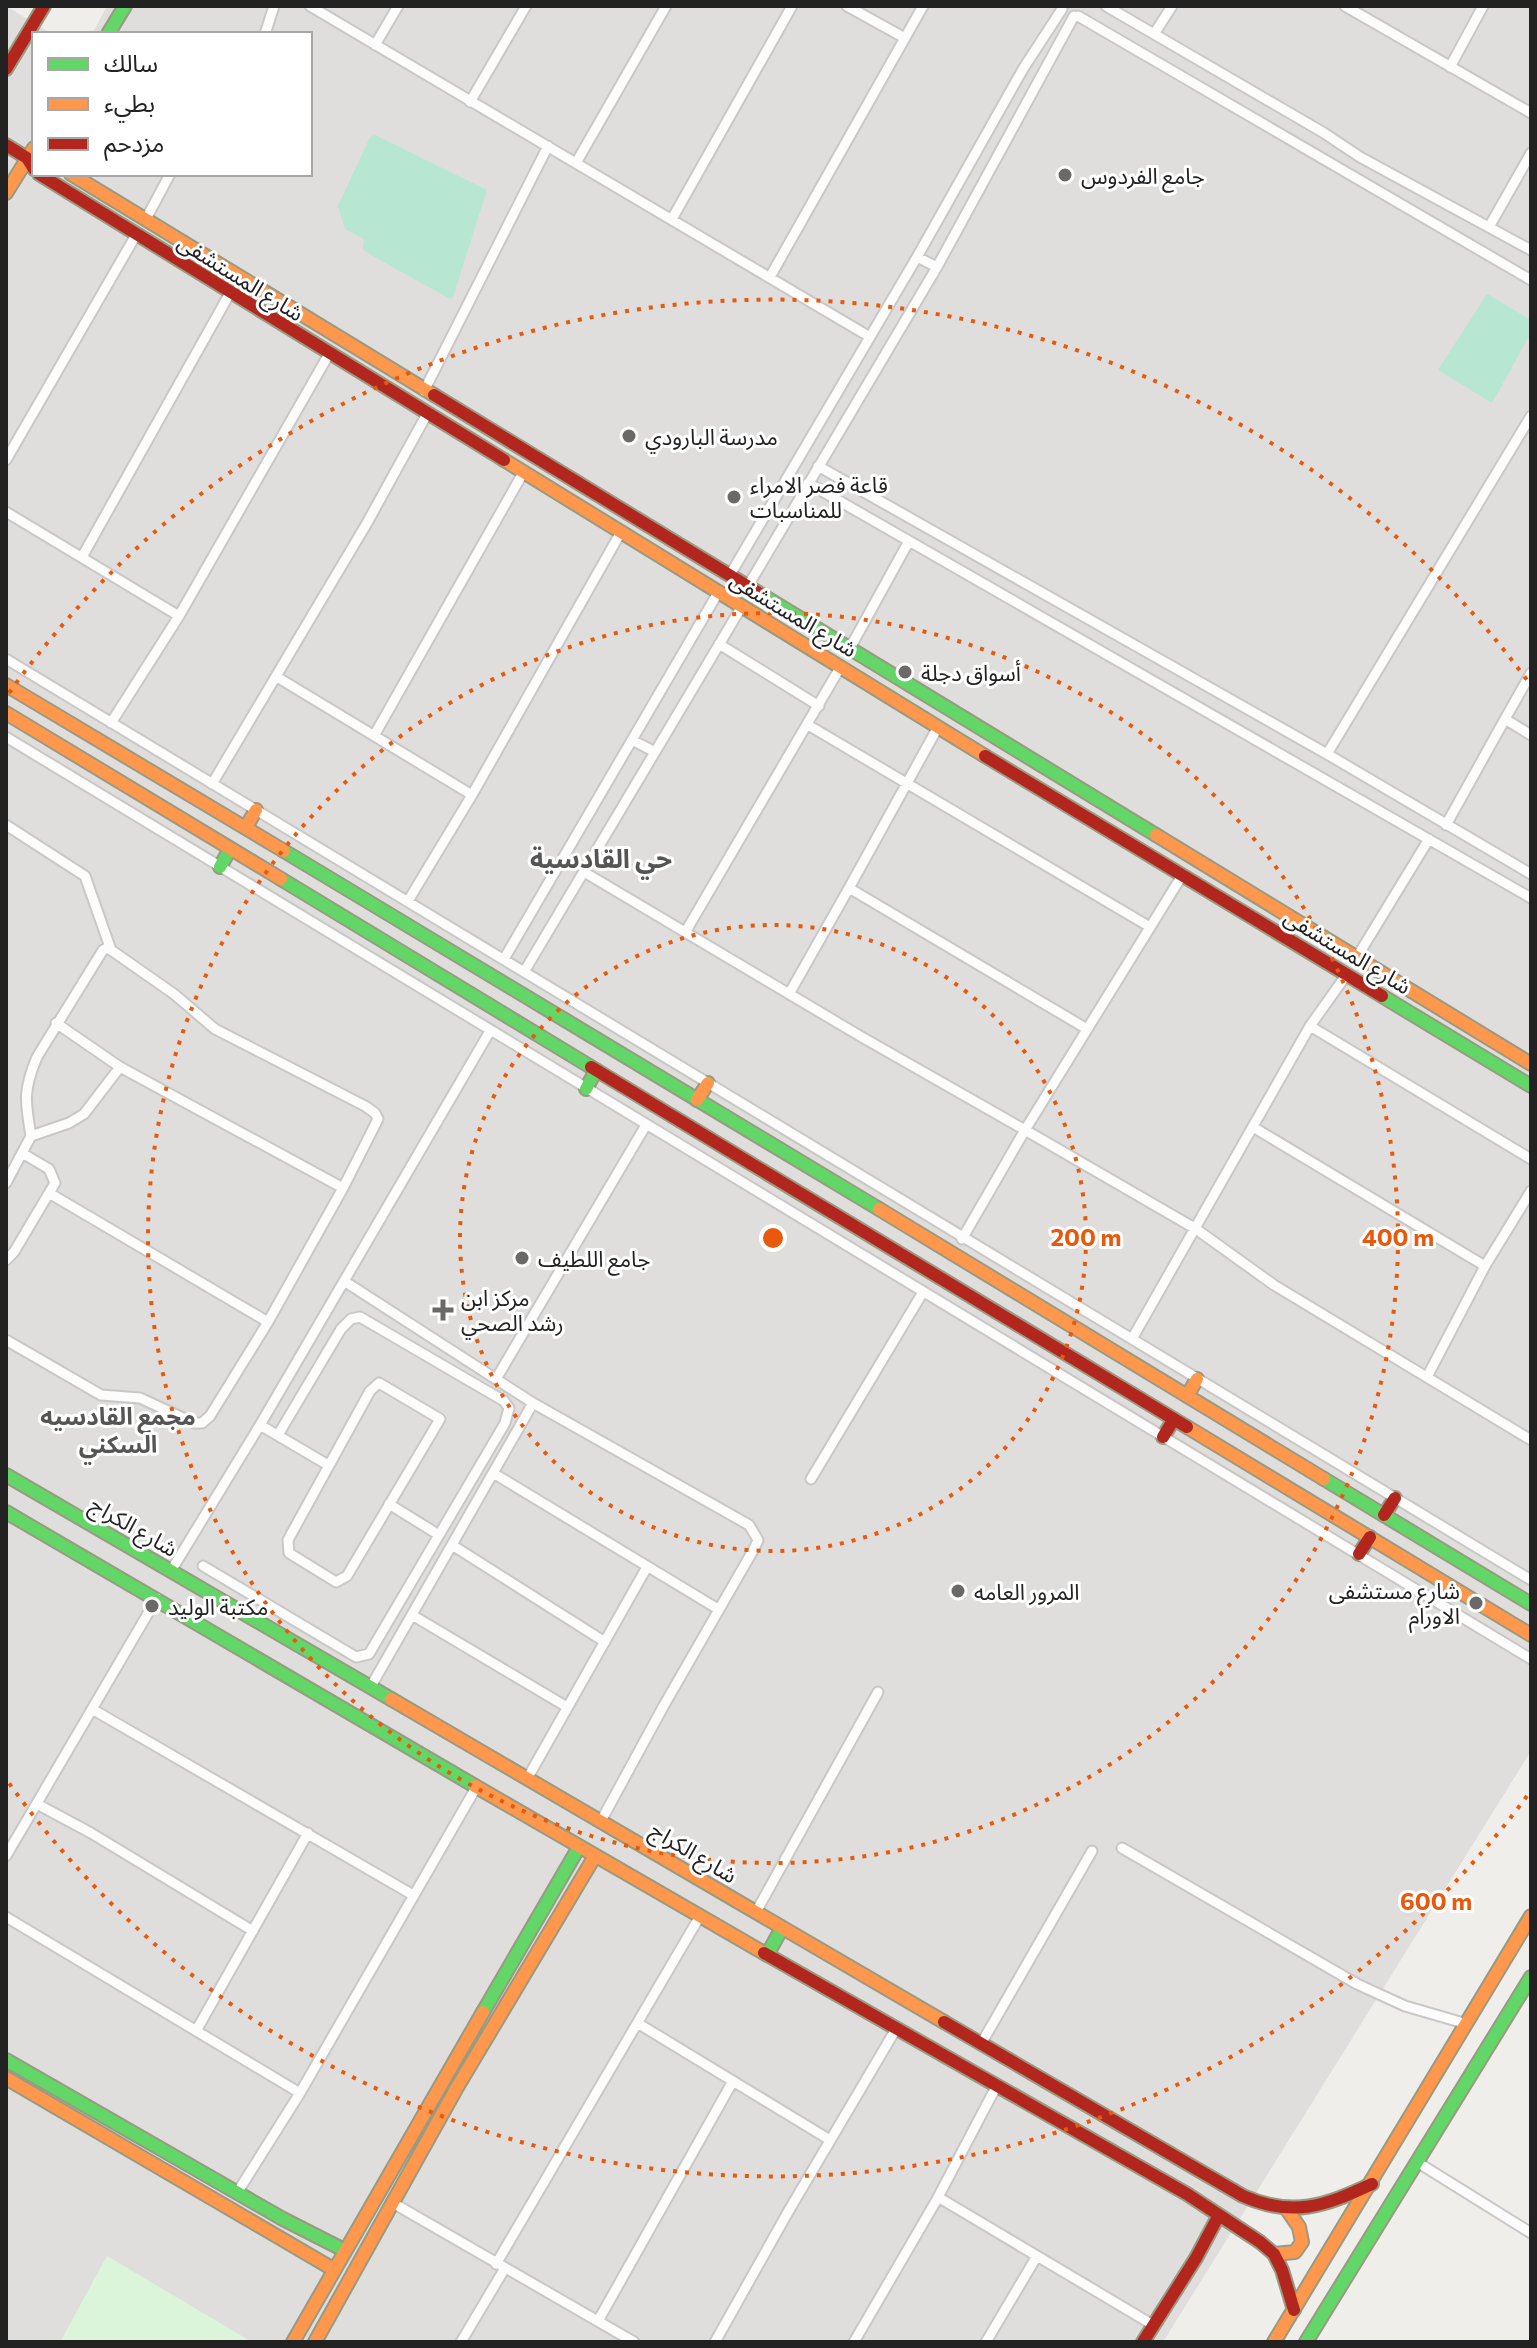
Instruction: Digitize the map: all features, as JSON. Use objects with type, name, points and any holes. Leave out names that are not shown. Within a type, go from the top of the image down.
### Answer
[{"type":"street","points":[[6,69],[44,6]]},
{"type":"street","points":[[109,32],[125,6]]},
{"type":"street","points":[[266,32],[274,6]]},
{"type":"street","points":[[310,6],[870,337]]},
{"type":"street","points":[[375,45],[398,6]]},
{"type":"street","points":[[470,102],[526,6]]},
{"type":"street","points":[[576,163],[666,6]]},
{"type":"street","points":[[672,219],[792,6]]},
{"type":"street","points":[[847,6],[903,37]]},
{"type":"street","points":[[770,277],[923,6]]},
{"type":"street","points":[[1106,6],[1360,157],[1531,250]]},
{"type":"street","points":[[1154,34],[1172,6]]},
{"type":"street","points":[[1345,6],[1531,113]]},
{"type":"street","points":[[1450,67],[1483,6]]},
{"type":"street","points":[[730,575],[917,257],[1023,69],[1062,8],[1079,14],[1531,280]]},
{"type":"street","points":[[748,586],[937,267],[1079,14]]},
{"type":"street","points":[[6,145],[32,158],[6,193]]},
{"type":"street","points":[[424,391],[548,146]]},
{"type":"street","points":[[1489,227],[1531,153]]},
{"type":"street","points":[[1350,173],[1360,157]]},
{"type":"street","name":"شارع المستشفى","points":[[42,176],[938,727],[1531,1086]]},
{"type":"street","name":"شارع المستشفى","points":[[74,176],[1531,1064]]},
{"type":"street","points":[[146,219],[169,176]]},
{"type":"street","points":[[6,460],[136,235]]},
{"type":"street","points":[[192,270],[202,253]]},
{"type":"street","points":[[917,257],[937,267]]},
{"type":"street","points":[[82,557],[230,293]]},
{"type":"street","points":[[111,723],[179,616],[329,354]]},
{"type":"street","points":[[852,368],[870,379]]},
{"type":"street","points":[[212,784],[367,523],[427,414]]},
{"type":"street","points":[[1327,754],[1531,416]]},
{"type":"street","points":[[476,444],[485,427]]},
{"type":"street","points":[[818,466],[1327,754],[1531,874]]},
{"type":"street","points":[[375,734],[523,473]]},
{"type":"street","points":[[808,483],[1531,898]]},
{"type":"street","points":[[6,512],[179,616]]},
{"type":"street","points":[[408,901],[472,795],[621,532]]},
{"type":"street","points":[[850,648],[909,541]]},
{"type":"street","points":[[504,959],[719,591]]},
{"type":"street","points":[[524,972],[742,606]]},
{"type":"street","points":[[1093,646],[1104,629]]},
{"type":"street","points":[[719,644],[819,706]]},
{"type":"street","points":[[6,659],[1531,1580]]},
{"type":"street","points":[[686,931],[841,666]]},
{"type":"street","points":[[1446,825],[1531,673]]},
{"type":"street","points":[[277,677],[472,795]]},
{"type":"street","points":[[6,685],[1530,1604],[1517,1626]]},
{"type":"street","points":[[6,713],[1531,1635]]},
{"type":"street","points":[[1505,719],[1531,735]]},
{"type":"street","points":[[808,725],[1150,927]]},
{"type":"street","points":[[789,994],[938,727]]},
{"type":"street","points":[[6,737],[1531,1659]]},
{"type":"street","points":[[632,740],[655,752]]},
{"type":"street","points":[[1014,771],[1025,753]]},
{"type":"street","points":[[246,827],[256,810]]},
{"type":"street","points":[[6,825],[85,876],[111,950]]},
{"type":"street","points":[[1357,957],[1429,839]]},
{"type":"street","points":[[220,867],[230,849]]},
{"type":"street","points":[[1498,878],[1507,860]]},
{"type":"street","points":[[584,872],[1196,1229],[1274,1285],[1530,1438]]},
{"type":"street","points":[[962,1239],[1025,1130],[1183,874]]},
{"type":"street","points":[[849,888],[1087,1029]]},
{"type":"street","points":[[427,968],[440,945]]},
{"type":"street","points":[[6,1183],[31,1136],[25,1097],[29,1075],[56,1023],[107,948],[174,994],[215,1029],[375,1113],[378,1119],[268,1322],[210,1416],[202,1423],[194,1423],[140,1398],[101,1395],[6,1340]]},
{"type":"street","points":[[1132,1339],[1310,1026],[1347,974]]},
{"type":"street","points":[[56,1023],[120,1067],[343,1188]]},
{"type":"street","points":[[1455,1040],[1464,1023]]},
{"type":"street","points":[[1310,1026],[1531,1159]]},
{"type":"street","points":[[171,1571],[490,1031]]},
{"type":"street","points":[[31,1136],[69,1123],[84,1114],[120,1067]]},
{"type":"street","points":[[586,1089],[596,1070]]},
{"type":"street","points":[[697,1100],[708,1083]]},
{"type":"street","points":[[496,1379],[646,1125]]},
{"type":"street","points":[[1253,1127],[1485,1266]]},
{"type":"street","points":[[6,1260],[14,1252],[55,1183],[49,1169],[22,1153]]},
{"type":"street","points":[[1427,1377],[1485,1266],[1531,1191]]},
{"type":"street","points":[[49,1193],[268,1322]]},
{"type":"street","points":[[344,1281],[533,1403],[749,1525],[758,1540],[601,1821]]},
{"type":"street","points":[[994,1310],[1007,1288]]},
{"type":"street","points":[[811,1479],[923,1292]]},
{"type":"street","points":[[203,1566],[356,1657],[369,1654],[505,1423],[509,1408],[504,1401],[360,1317],[351,1319],[341,1329],[278,1435]]},
{"type":"street","points":[[1187,1396],[1197,1379]]},
{"type":"street","points":[[379,1383],[440,1419],[389,1504],[347,1576],[341,1581],[336,1582],[289,1553],[288,1540],[370,1391],[379,1383]]},
{"type":"street","points":[[370,1688],[533,1403]]},
{"type":"street","points":[[1163,1437],[1174,1419]]},
{"type":"street","points":[[260,1425],[328,1465]]},
{"type":"street","points":[[493,1473],[718,1609]]},
{"type":"street","name":"شارع الكراج","points":[[6,1475],[1260,2205],[1288,2211],[1338,2200],[1372,2184]]},
{"type":"street","points":[[1384,1515],[1395,1498]]},
{"type":"street","points":[[389,1504],[439,1535]]},
{"type":"street","points":[[6,1512],[579,1847],[1187,2194],[1274,2254],[1294,2310]]},
{"type":"street","points":[[1359,1554],[1370,1537]]},
{"type":"street","points":[[452,1545],[605,1642]]},
{"type":"street","points":[[527,1779],[647,1567]]},
{"type":"street","points":[[6,1856],[157,1598]]},
{"type":"street","points":[[412,1615],[567,1707]]},
{"type":"street","points":[[756,1912],[878,1692]]},
{"type":"street","points":[[92,1709],[413,1895]]},
{"type":"street","points":[[237,2193],[300,2093],[477,1786]]},
{"type":"street","points":[[37,1804],[253,1931]]},
{"type":"street","points":[[196,2031],[308,1833]]},
{"type":"street","points":[[293,2342],[579,1847]]},
{"type":"street","points":[[1122,1848],[1357,1984],[1405,2006],[1467,2024]]},
{"type":"street","points":[[981,2044],[1092,1851]]},
{"type":"street","points":[[315,2342],[456,2089],[595,1856]]},
{"type":"street","points":[[461,2342],[700,1916]]},
{"type":"street","points":[[1274,2342],[1531,1916]]},
{"type":"street","points":[[6,1917],[300,2093]]},
{"type":"street","points":[[767,1955],[782,1928]]},
{"type":"street","points":[[1306,2342],[1531,1977]]},
{"type":"street","points":[[639,2024],[830,2140]]},
{"type":"street","points":[[715,2342],[896,2029]]},
{"type":"street","points":[[6,2060],[283,2219],[344,2250]]},
{"type":"street","points":[[6,2078],[333,2269]]},
{"type":"street","points":[[598,2321],[733,2081]]},
{"type":"street","points":[[443,2082],[456,2089]]},
{"type":"street","points":[[854,2342],[938,2197],[996,2087]]},
{"type":"street","points":[[1417,2162],[1531,2233]]},
{"type":"street","points":[[938,2197],[1153,2325]]},
{"type":"street","points":[[393,2203],[634,2342]]},
{"type":"street","points":[[1274,2254],[1290,2254],[1303,2240],[1302,2228],[1288,2211]]},
{"type":"street","points":[[1143,2342],[1219,2215]]},
{"type":"street","points":[[274,2234],[283,2219]]},
{"type":"street","points":[[986,2342],[1037,2256]]},
{"type":"shaded area","points":[[6,6],[49,32],[32,32],[32,176],[312,176],[312,32],[93,32],[107,6],[1531,6],[1531,1751],[1163,2342],[6,2342]]},
{"type":"green space","points":[[375,135],[487,190],[450,299],[366,252],[363,249],[364,239],[345,229],[338,206],[370,137]]},
{"type":"green space","points":[[1487,294],[1531,320],[1531,333],[1492,403],[1438,370]]},
{"type":"green space","points":[[107,2256],[252,2342],[60,2342]]},
{"type":"traffic: fast","points":[[109,32],[125,6]]},
{"type":"traffic: fast","points":[[762,595],[1156,835]]},
{"type":"traffic: fast","points":[[220,867],[230,849]]},
{"type":"traffic: fast","points":[[284,851],[879,1209]]},
{"type":"traffic: fast","points":[[281,879],[591,1067]]},
{"type":"traffic: fast","points":[[1382,996],[1531,1086]]},
{"type":"traffic: fast","points":[[586,1089],[596,1070]]},
{"type":"traffic: fast","points":[[6,1475],[391,1699]]},
{"type":"traffic: fast","points":[[1324,1479],[1531,1604]]},
{"type":"traffic: fast","points":[[6,1512],[475,1786]]},
{"type":"traffic: fast","points":[[483,2012],[579,1847]]},
{"type":"traffic: fast","points":[[767,1955],[782,1928]]},
{"type":"traffic: fast","points":[[1306,2342],[1531,1977]]},
{"type":"traffic: fast","points":[[6,2060],[283,2219],[344,2250]]},
{"type":"traffic: slow","points":[[6,193],[32,151]]},
{"type":"traffic: slow","points":[[74,176],[434,395]]},
{"type":"traffic: slow","points":[[504,460],[985,756]]},
{"type":"traffic: slow","points":[[6,685],[284,851]]},
{"type":"traffic: slow","points":[[6,713],[281,879]]},
{"type":"traffic: slow","points":[[246,827],[256,810]]},
{"type":"traffic: slow","points":[[1156,835],[1531,1064]]},
{"type":"traffic: slow","points":[[697,1100],[708,1083]]},
{"type":"traffic: slow","points":[[879,1209],[1324,1479]]},
{"type":"traffic: slow","points":[[1187,1396],[1197,1379]]},
{"type":"traffic: slow","points":[[1187,1427],[1531,1635]]},
{"type":"traffic: slow","points":[[391,1699],[944,2022]]},
{"type":"traffic: slow","points":[[475,1786],[764,1953]]},
{"type":"traffic: slow","points":[[315,2342],[456,2089],[595,1856]]},
{"type":"traffic: slow","points":[[1274,2342],[1531,1916]]},
{"type":"traffic: slow","points":[[293,2342],[483,2012]]},
{"type":"traffic: slow","points":[[6,2078],[333,2269]]},
{"type":"traffic: slow","points":[[1274,2254],[1295,2252],[1302,2242],[1299,2227],[1288,2211]]},
{"type":"traffic: jam","points":[[6,69],[44,6]]},
{"type":"traffic: jam","points":[[6,145],[27,158],[32,166]]},
{"type":"traffic: jam","points":[[42,176],[504,460]]},
{"type":"traffic: jam","points":[[434,395],[762,595]]},
{"type":"traffic: jam","points":[[985,756],[1382,996]]},
{"type":"traffic: jam","points":[[591,1067],[1187,1427]]},
{"type":"traffic: jam","points":[[1163,1437],[1174,1419]]},
{"type":"traffic: jam","points":[[1384,1515],[1395,1498]]},
{"type":"traffic: jam","points":[[1359,1554],[1370,1537]]},
{"type":"traffic: jam","points":[[764,1953],[1187,2194],[1260,2242],[1274,2254],[1294,2310]]},
{"type":"traffic: jam","points":[[944,2022],[1243,2196],[1261,2203],[1293,2208],[1309,2206],[1372,2184]]},
{"type":"traffic: jam","points":[[1143,2342],[1219,2215]]},
{"type":"place","name":"جامع الفردوس","points":[[1065,175]]},
{"type":"place","name":"مدرسة البارودي","points":[[629,436]]},
{"type":"place","name":"قاعة فصر الامراء للمناسبات","points":[[734,497]]},
{"type":"place","name":"أسواق دجلة","points":[[905,672]]},
{"type":"place","name":"جامع اللطیف","points":[[522,1258]]},
{"type":"place","name":"مركز ابن رشد الصحي","points":[[443,1310]]},
{"type":"place","name":"المرور العامه","points":[[958,1591]]},
{"type":"place","name":"شارع مستشفى الاورام","points":[[1476,1603]]},
{"type":"place","name":"مكتبة الوليد","points":[[152,1606]]},
{"type":"district","name":"حي القادسية","points":[[601,857]]},
{"type":"district","name":"مجمع القادسيه السكني","points":[[118,1429]]}]
